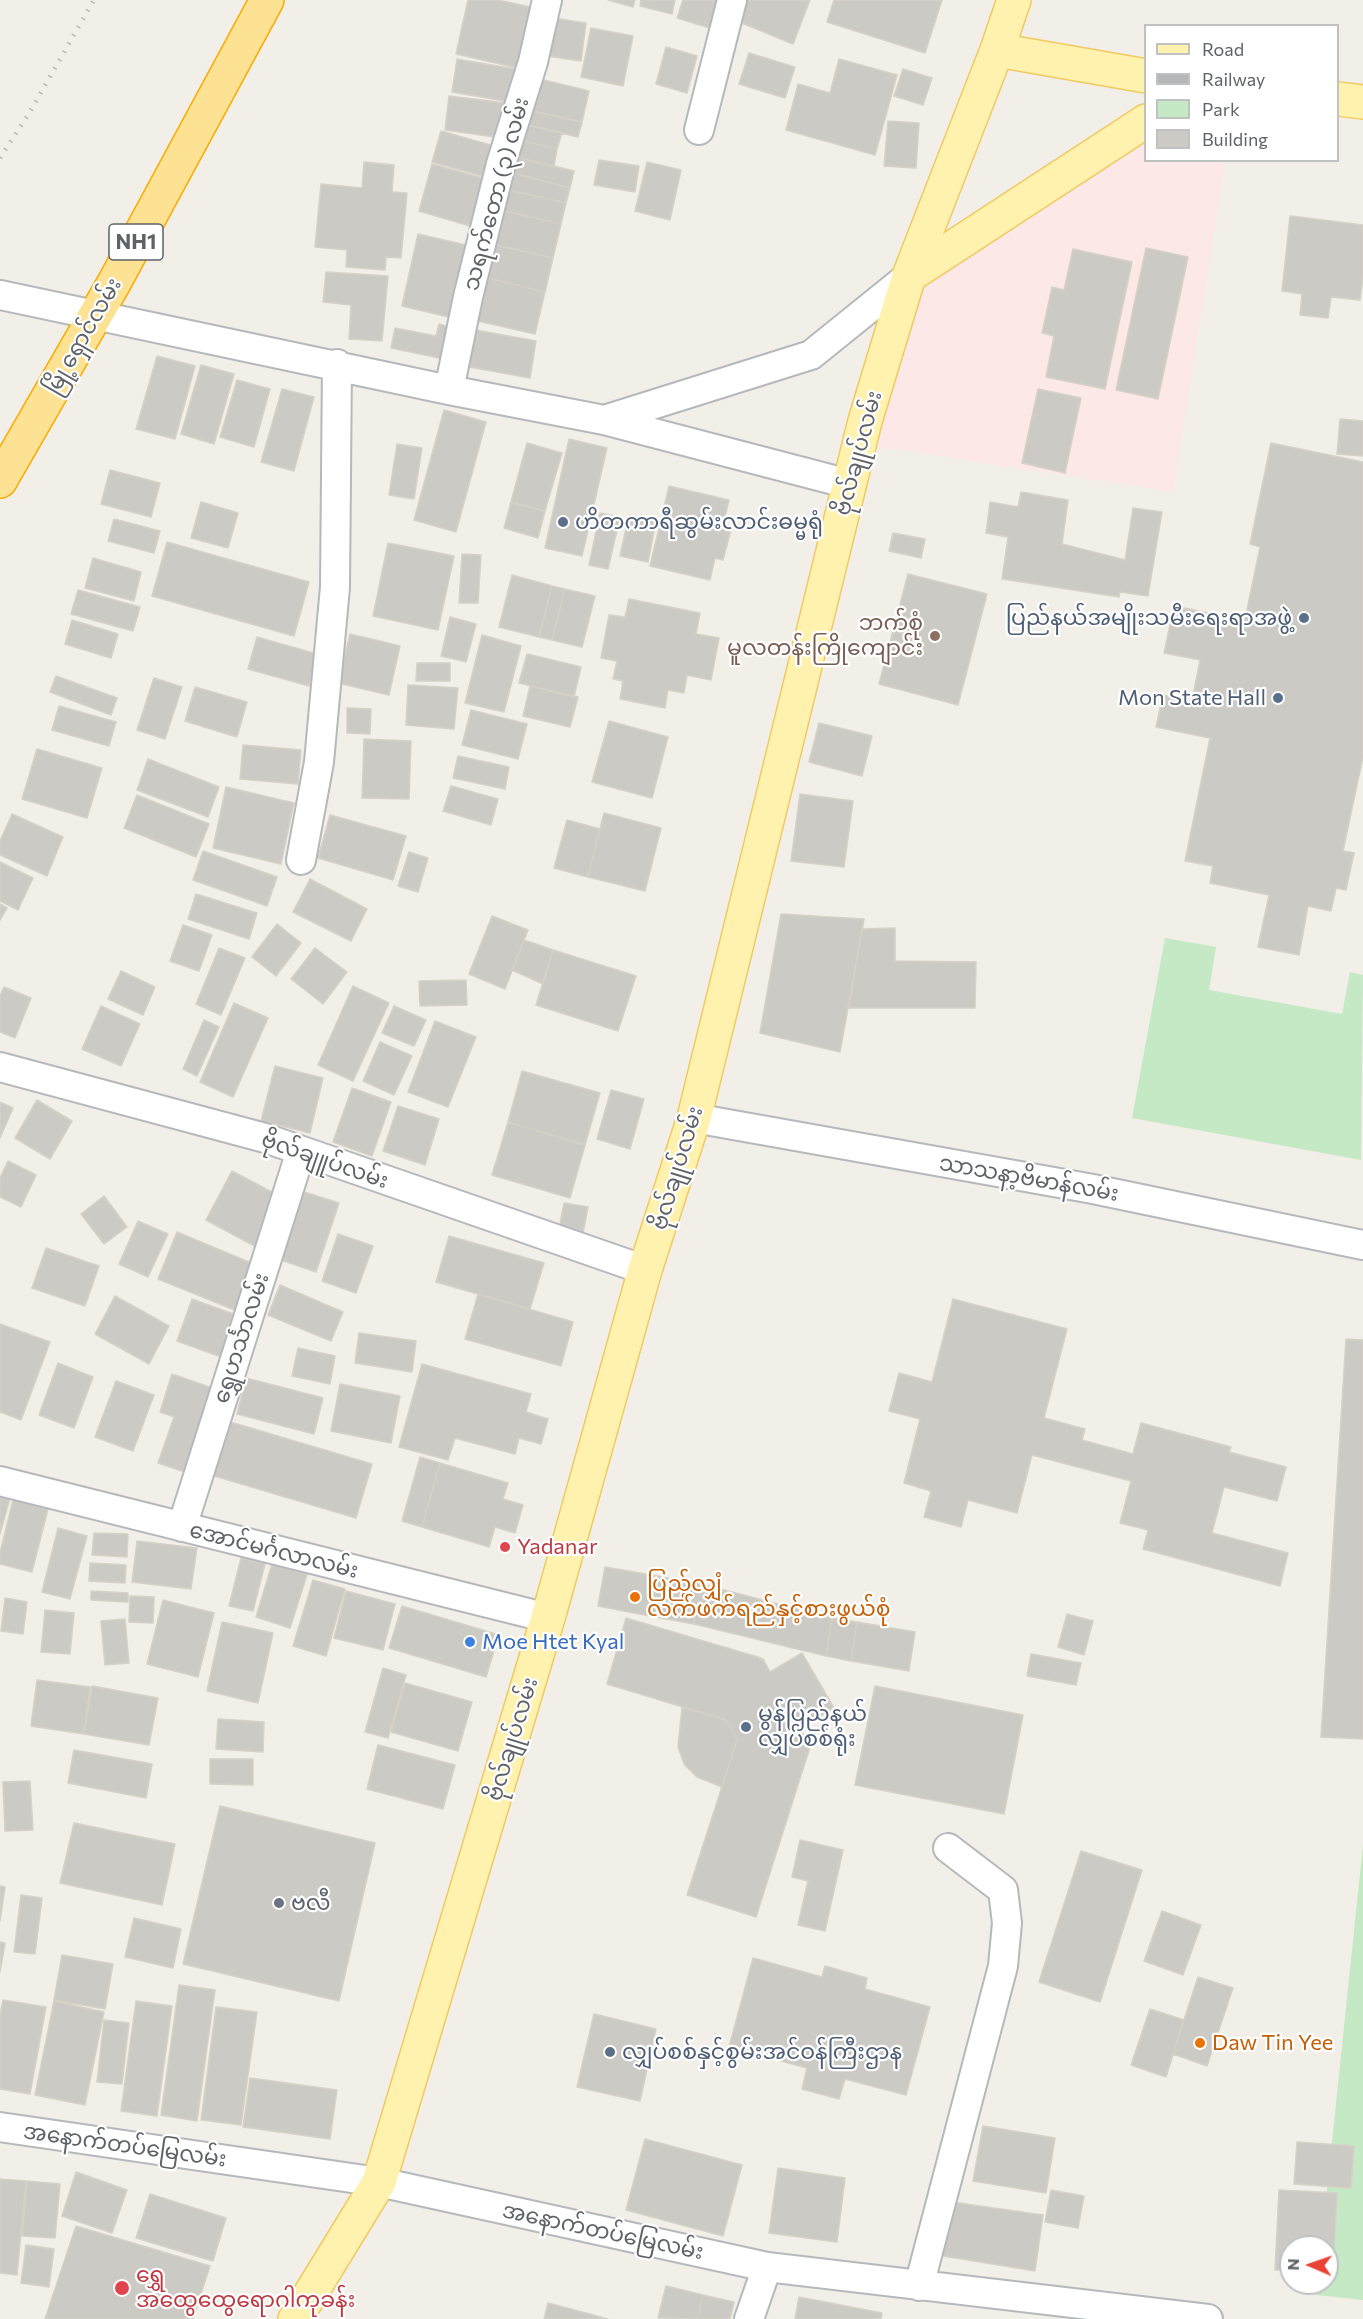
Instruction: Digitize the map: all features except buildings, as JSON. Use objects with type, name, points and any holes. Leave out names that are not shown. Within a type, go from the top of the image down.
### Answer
[{"type":"highway","name":"မြို့ရှောင်လမ်း","points":[[0,481],[114,283],[267,0]]},
{"type":"main road","name":"ဗိုလ်ချုပ်လမ်း","points":[[295,2319],[379,2182],[548,1618],[645,1270],[694,1118],[866,421],[909,276],[998,50],[1014,0]]},
{"type":"main road","points":[[998,50],[1144,76]]},
{"type":"main road","points":[[1339,99],[1363,102]]},
{"type":"main road","points":[[909,276],[1144,122]]},
{"type":"street","name":"သရက်တော (၃) လမ်း","points":[[449,390],[476,264],[501,164],[533,63],[547,0]]},
{"type":"street","points":[[699,130],[732,0]]},
{"type":"street","points":[[604,420],[811,355],[909,276]]},
{"type":"street","points":[[0,295],[337,364],[449,390],[604,420],[849,484]]},
{"type":"street","points":[[301,860],[319,762],[335,587],[337,364]]},
{"type":"street","name":"ဗိုလ်ချူပ်လမ်း","points":[[0,1067],[265,1138],[645,1270]]},
{"type":"street","name":"သာသနာ့ဗိမာန်လမ်း","points":[[694,1118],[1093,1189],[1363,1245]]},
{"type":"street","name":"ရွှေဟင်္သာလမ်း","points":[[182,1527],[301,1151]]},
{"type":"street","name":"အောင်မင်္ဂလာလမ်း","points":[[0,1481],[548,1618]]},
{"type":"street","points":[[919,2286],[1003,1966],[1007,1923],[1003,1890],[948,1848]]},
{"type":"street","name":"အနောက်တပ်မြေလမ်း","points":[[0,2127],[379,2182],[767,2268],[1208,2319]]},
{"type":"street","points":[[749,2319],[767,2268]]},
{"type":"shaded area","points":[[1144,144],[1144,162],[1225,162],[1173,492],[860,444],[923,285]]},
{"type":"green space","points":[[1165,938],[1216,947],[1209,990],[1342,1014],[1350,972],[1363,975],[1361,1160],[1132,1118]]},
{"type":"green space","points":[[1363,1845],[1363,2300],[1316,2295],[1339,2295],[1339,2235],[1322,2235]]},
{"type":"railway","points":[[0,158],[28,115],[94,0]]},
{"type":"place","name":"ဟိတကာရီဆွမ်းလာင်းဓမ္မရုံ","points":[[563,522]]},
{"type":"place","name":"ပြည်နယ်အမျိုးသမီးရေးရာအဖွဲ့","points":[[1304,618]]},
{"type":"place","name":"ဘက်စုံ မူလတန်းကြိုကျောင်း","points":[[935,636]]},
{"type":"place","name":"Mon State Hall","points":[[1278,698]]},
{"type":"place","name":"Yadanar","points":[[505,1547]]},
{"type":"place","name":"ပြည့်လျှံ လက်ဖက်ရည်နှင့်စားဖွယ်စုံ","points":[[635,1597]]},
{"type":"place","name":"Moe Htet Kyal","points":[[470,1642]]},
{"type":"place","name":"မွန်ပြည်နယ် လျှပ်စစ်ရုံး","points":[[746,1727]]},
{"type":"place","name":"ဗလီ","points":[[279,1903]]},
{"type":"place","name":"Daw Tin Yee","points":[[1200,2043]]},
{"type":"place","name":"လျှပ်စစ်နှင့်စွမ်းအင်ဝန်ကြီးဌာန","points":[[610,2052]]},
{"type":"place","name":"ရွှေ အထွေထွေရောဂါကုခန်း","points":[[122,2288]]}]
